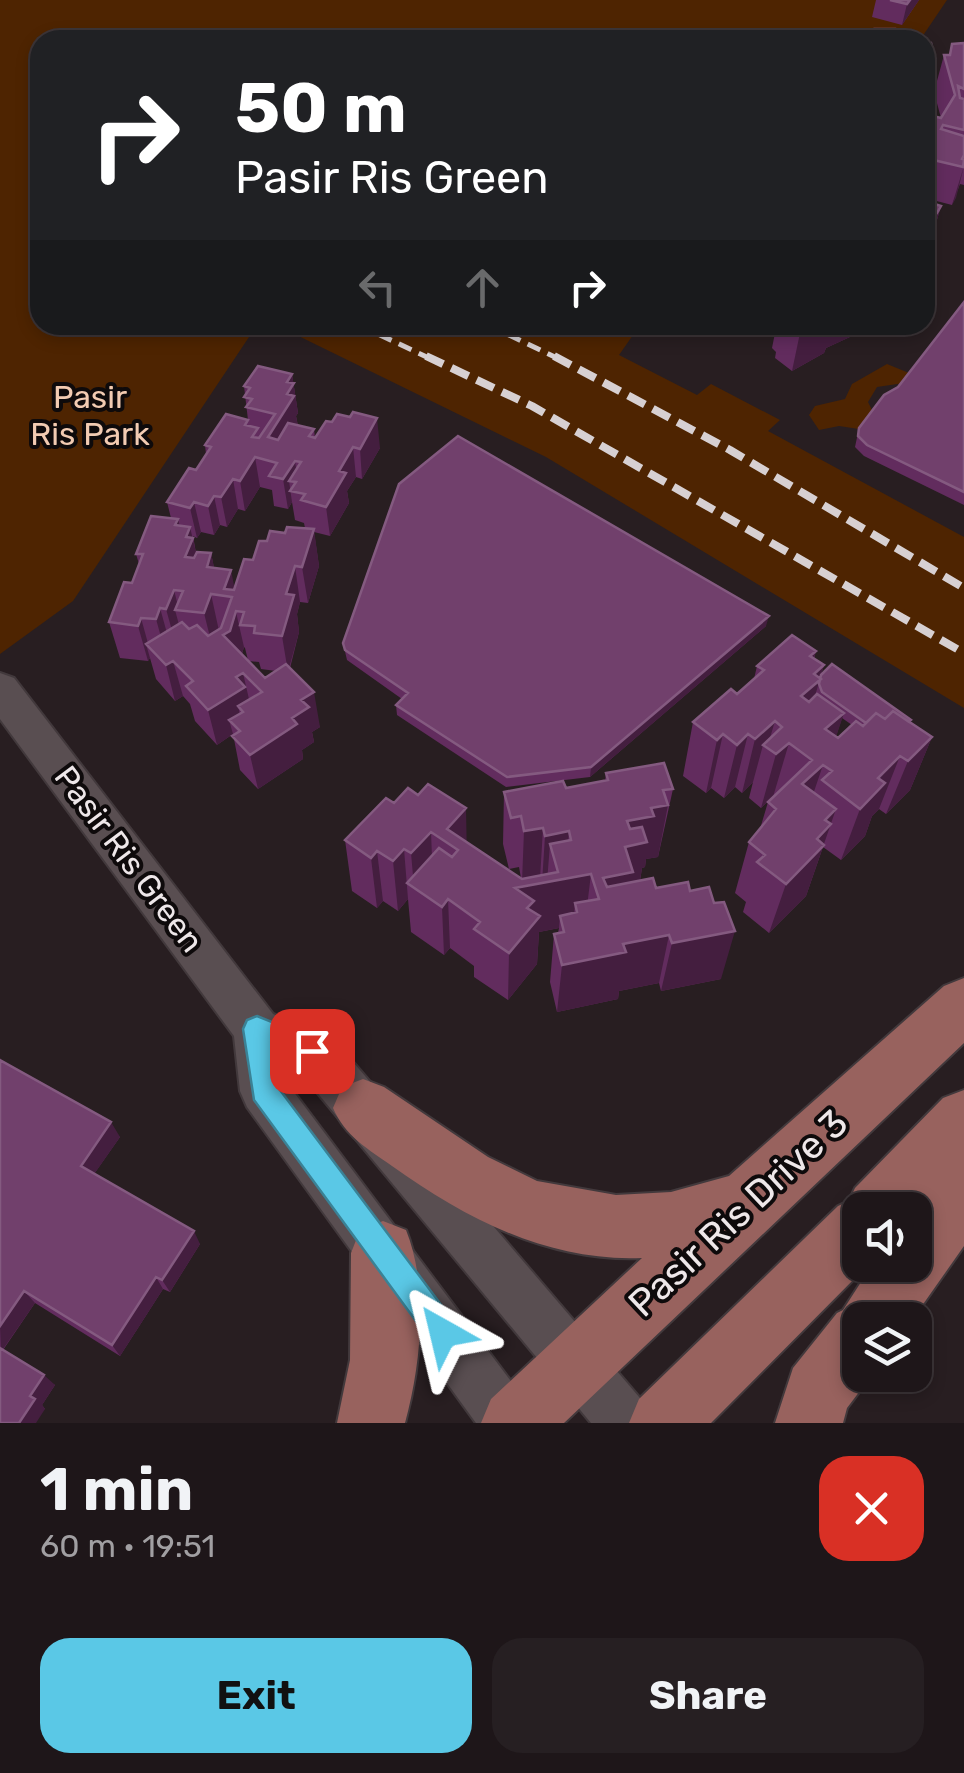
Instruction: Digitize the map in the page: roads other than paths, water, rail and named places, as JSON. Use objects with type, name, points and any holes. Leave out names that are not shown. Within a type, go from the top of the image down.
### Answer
[{"type":"main road","name":"Pasir Ris Drive 3","points":[[512,1423],[964,1005]]},
{"type":"main road","points":[[363,1108],[455,1175],[511,1206],[568,1223],[613,1229],[665,1224],[748,1202]]},
{"type":"main road","points":[[894,1192],[964,1119]]},
{"type":"main road","points":[[932,1237],[964,1193]]},
{"type":"main road","points":[[663,1423],[842,1246]]},
{"type":"main road","points":[[370,1423],[378,1399],[386,1339],[383,1253]]},
{"type":"main road","points":[[809,1423],[817,1392],[842,1359]]},
{"type":"street","name":"Pasir Ris Green","points":[[0,689],[257,1029]]},
{"type":"street","points":[[512,1423],[264,1091],[257,1029],[312,1051],[626,1423]]},
{"type":"railway","points":[[380,335],[431,359]]},
{"type":"railway","points":[[509,335],[559,359]]},
{"type":"railway","points":[[426,356],[532,406],[964,653]]},
{"type":"railway","points":[[554,356],[730,450],[964,588]]},
{"type":"park label","name":"Pasir Ris Park","points":[[90,416]]}]
